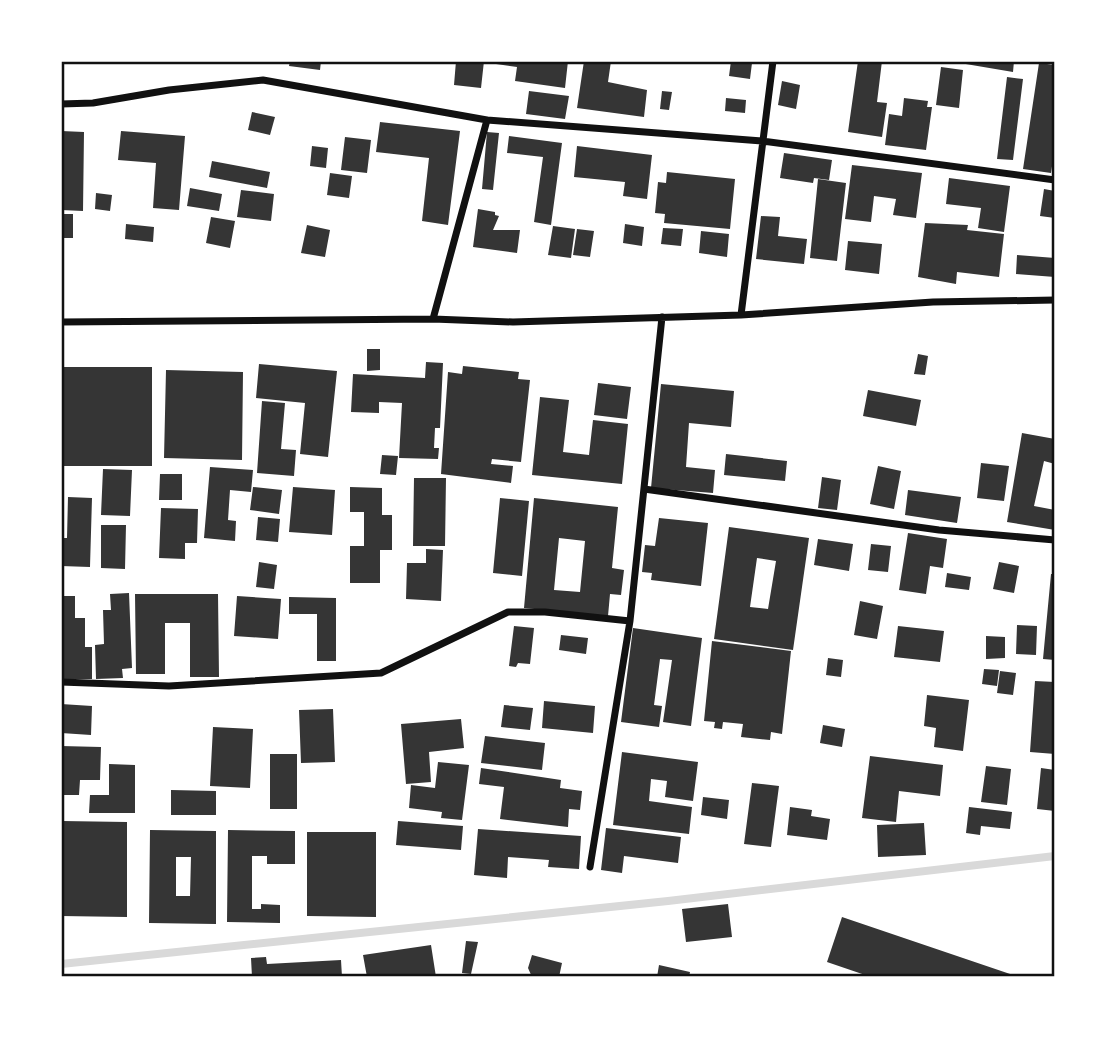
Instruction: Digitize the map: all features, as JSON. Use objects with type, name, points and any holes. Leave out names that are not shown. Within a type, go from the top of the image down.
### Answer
[{"type":"street","points":[[741,314],[773,61]]},
{"type":"street","points":[[61,104],[93,103],[169,90],[263,80],[487,120],[762,141],[1055,180]]},
{"type":"street","points":[[433,319],[487,120]]},
{"type":"street","points":[[61,322],[433,319],[513,322],[741,314],[933,302],[1055,300]]},
{"type":"street","points":[[590,867],[630,621],[662,317]]},
{"type":"street","points":[[644,489],[939,530],[1055,540]]},
{"type":"street","points":[[61,682],[169,686],[381,673],[508,612],[545,612],[630,621]]},
{"type":"building","points":[[290,61],[321,61],[320,70],[289,66]]},
{"type":"building","points":[[456,61],[484,61],[481,88],[454,85]]},
{"type":"building","points":[[497,61],[568,61],[565,88],[515,81],[517,67],[496,64]]},
{"type":"building","points":[[584,61],[611,61],[608,82],[647,90],[644,117],[577,108]]},
{"type":"building","points":[[731,61],[752,63],[750,79],[729,76]]},
{"type":"building","points":[[858,61],[882,61],[877,102],[887,103],[882,137],[848,132]]},
{"type":"building","points":[[948,61],[1014,61],[1013,72]]},
{"type":"building","points":[[1039,63],[1055,65],[1055,146],[1051,173],[1023,169]]},
{"type":"building","points":[[941,67],[963,70],[959,108],[936,105]]},
{"type":"building","points":[[1007,77],[1023,79],[1013,160],[997,159]]},
{"type":"building","points":[[782,81],[800,85],[796,109],[778,105]]},
{"type":"building","points":[[529,91],[569,96],[565,119],[526,114]]},
{"type":"building","points":[[662,91],[672,92],[669,110],[660,109]]},
{"type":"building","points":[[726,98],[746,100],[745,113],[725,111]]},
{"type":"building","points":[[904,98],[928,101],[927,107],[932,107],[926,150],[885,145],[889,114],[902,116]]},
{"type":"building","points":[[252,112],[275,117],[270,135],[248,130]]},
{"type":"building","points":[[380,122],[460,131],[448,225],[422,221],[429,158],[376,152]]},
{"type":"building","points":[[61,131],[84,132],[83,211],[61,210]]},
{"type":"building","points":[[121,131],[185,136],[179,210],[153,208],[156,163],[118,160]]},
{"type":"building","points":[[487,132],[499,133],[493,190],[482,189]]},
{"type":"building","points":[[509,136],[562,143],[551,225],[534,222],[543,157],[507,153]]},
{"type":"building","points":[[345,137],[371,140],[367,173],[341,170]]},
{"type":"building","points":[[312,146],[328,148],[326,168],[310,166]]},
{"type":"building","points":[[577,146],[652,155],[647,199],[623,196],[625,182],[574,177]]},
{"type":"building","points":[[784,153],[832,160],[829,180],[814,178],[813,183],[780,178]]},
{"type":"building","points":[[212,161],[270,172],[267,188],[209,177]]},
{"type":"building","points":[[852,165],[922,173],[916,218],[893,215],[896,199],[874,196],[871,222],[845,219]]},
{"type":"building","points":[[667,172],[735,179],[730,229],[664,223],[665,214],[655,213],[658,182],[666,183]]},
{"type":"building","points":[[330,173],[352,176],[349,198],[327,195]]},
{"type":"building","points":[[949,178],[1010,186],[1004,232],[978,228],[981,208],[946,204]]},
{"type":"building","points":[[818,179],[846,183],[837,261],[810,258]]},
{"type":"building","points":[[190,188],[222,194],[219,211],[187,206]]},
{"type":"building","points":[[1044,189],[1055,191],[1055,218],[1040,216]]},
{"type":"building","points":[[241,190],[274,194],[271,221],[237,217]]},
{"type":"building","points":[[96,193],[112,195],[110,211],[95,209]]},
{"type":"building","points":[[478,209],[495,212],[495,215],[499,216],[493,230],[520,230],[517,253],[473,247]]},
{"type":"building","points":[[61,214],[73,214],[73,238],[61,238]]},
{"type":"building","points":[[761,216],[780,217],[778,236],[807,239],[804,264],[756,259]]},
{"type":"building","points":[[211,217],[235,221],[230,248],[206,243]]},
{"type":"building","points":[[925,223],[968,225],[967,230],[1004,234],[999,277],[957,272],[956,284],[918,277]]},
{"type":"building","points":[[126,224],[154,227],[153,242],[125,239]]},
{"type":"building","points":[[625,224],[644,227],[642,246],[623,243]]},
{"type":"building","points":[[307,225],[330,230],[325,257],[301,253]]},
{"type":"building","points":[[553,226],[575,229],[571,258],[548,255]]},
{"type":"building","points":[[663,228],[683,229],[681,246],[661,244]]},
{"type":"building","points":[[577,229],[594,231],[590,257],[573,255]]},
{"type":"building","points":[[701,231],[729,234],[727,257],[699,253]]},
{"type":"building","points":[[848,241],[882,244],[879,274],[845,270]]},
{"type":"building","points":[[1017,255],[1055,258],[1055,277],[1016,274]]},
{"type":"building","points":[[367,349],[380,349],[380,370],[367,371]]},
{"type":"building","points":[[918,354],[928,356],[925,375],[914,374]]},
{"type":"building","points":[[426,362],[443,363],[440,428],[435,428],[434,448],[439,448],[438,459],[399,458],[402,403],[379,402],[379,413],[351,412],[353,374],[425,378]]},
{"type":"building","points":[[259,364],[337,371],[328,457],[300,454],[305,403],[256,398]]},
{"type":"building","points":[[463,366],[519,372],[518,379],[530,380],[521,462],[492,459],[491,464],[513,466],[511,483],[441,474],[448,372],[462,374]]},
{"type":"building","points":[[61,367],[152,367],[152,466],[61,466]]},
{"type":"building","points":[[166,370],[243,372],[242,460],[164,458]]},
{"type":"building","points":[[598,383],[631,387],[627,419],[594,415]]},
{"type":"building","points":[[661,384],[734,391],[731,427],[689,423],[686,467],[715,470],[713,493],[651,488]]},
{"type":"building","points":[[868,390],[921,400],[916,426],[863,416]]},
{"type":"building","points":[[540,397],[569,400],[563,452],[589,455],[593,420],[628,424],[622,484],[532,475]]},
{"type":"building","points":[[262,401],[285,403],[281,449],[296,450],[294,476],[257,473]]},
{"type":"building","points":[[1022,433],[1055,439],[1055,464],[1044,461],[1034,506],[1055,510],[1055,530],[1007,522]]},
{"type":"building","points":[[726,454],[787,461],[785,481],[724,475]]},
{"type":"building","points":[[382,455],[398,456],[396,475],[380,474]]},
{"type":"building","points":[[981,463],[1009,466],[1004,501],[977,498]]},
{"type":"building","points":[[878,466],[901,471],[894,509],[870,504]]},
{"type":"building","points":[[210,467],[253,470],[251,492],[230,490],[228,520],[236,521],[235,541],[204,538]]},
{"type":"building","points":[[103,469],[132,470],[130,516],[101,515]]},
{"type":"building","points":[[160,474],[182,474],[182,500],[159,500]]},
{"type":"building","points":[[822,477],[841,480],[837,510],[818,508]]},
{"type":"building","points":[[414,478],[446,478],[445,546],[413,546]]},
{"type":"building","points":[[253,487],[282,490],[279,514],[250,510]]},
{"type":"building","points":[[293,487],[335,490],[332,535],[289,532]]},
{"type":"building","points":[[350,487],[382,488],[382,515],[392,515],[392,550],[380,550],[380,583],[350,583],[350,546],[364,546],[364,512],[350,512]]},
{"type":"building","points":[[908,490],[961,497],[957,523],[905,515]]},
{"type":"building","points":[[68,497],[92,498],[90,567],[61,566],[61,538],[67,538]]},
{"type":"building","points":[[500,498],[529,501],[522,576],[493,573]]},
{"type":"building","points":[[534,498],[618,507],[612,568],[624,570],[621,595],[610,594],[608,616],[524,608]],"holes":[[[559,538],[585,541],[580,592],[554,590]]]},
{"type":"building","points":[[161,508],[198,509],[197,543],[185,543],[185,559],[159,558]]},
{"type":"building","points":[[258,517],[280,519],[278,542],[256,540]]},
{"type":"building","points":[[659,518],[708,523],[701,586],[651,580],[652,573],[642,572],[645,545],[655,546]]},
{"type":"building","points":[[101,525],[126,525],[125,569],[101,568]]},
{"type":"building","points":[[729,527],[809,538],[793,650],[714,639]],"holes":[[[757,558],[776,561],[768,609],[750,607]]]},
{"type":"building","points":[[908,533],[947,539],[943,568],[930,566],[926,594],[899,590]]},
{"type":"building","points":[[818,539],[853,544],[849,571],[814,565]]},
{"type":"building","points":[[871,544],[891,546],[888,572],[868,570]]},
{"type":"building","points":[[426,549],[443,550],[441,601],[406,599],[407,563],[426,563]]},
{"type":"building","points":[[259,562],[277,565],[274,589],[256,587]]},
{"type":"building","points":[[999,562],[1019,566],[1014,593],[993,589]]},
{"type":"building","points":[[947,573],[971,577],[969,590],[945,587]]},
{"type":"building","points":[[1051,574],[1055,574],[1055,660],[1043,659]]},
{"type":"building","points":[[129,593],[132,668],[122,669],[123,678],[96,679],[95,645],[104,644],[103,610],[111,610],[110,594]]},
{"type":"building","points":[[135,594],[218,594],[219,677],[190,677],[190,623],[165,623],[165,674],[136,674]]},
{"type":"building","points":[[61,596],[75,596],[75,618],[85,618],[85,647],[92,647],[92,679],[61,679]]},
{"type":"building","points":[[237,596],[281,599],[278,639],[234,636]]},
{"type":"building","points":[[289,597],[336,598],[336,661],[317,661],[317,614],[289,614]]},
{"type":"building","points":[[860,601],[883,606],[877,639],[854,635]]},
{"type":"building","points":[[1017,625],[1037,626],[1036,655],[1016,654]]},
{"type":"building","points":[[514,626],[534,628],[530,664],[518,663],[516,667],[509,666]]},
{"type":"building","points":[[898,626],[944,631],[940,662],[894,657]]},
{"type":"building","points":[[633,628],[702,638],[691,726],[663,722],[672,660],[660,659],[654,705],[662,706],[659,727],[621,722]]},
{"type":"building","points":[[561,635],[588,638],[586,654],[559,650]]},
{"type":"building","points":[[986,636],[1005,637],[1005,658],[986,659]]},
{"type":"building","points":[[712,641],[791,651],[782,734],[771,732],[770,740],[741,737],[743,724],[723,722],[722,729],[714,728],[715,722],[704,721]]},
{"type":"building","points":[[828,658],[843,660],[841,677],[826,675]]},
{"type":"building","points":[[984,669],[999,670],[997,686],[982,684]]},
{"type":"building","points":[[1000,671],[1016,673],[1013,695],[997,693]]},
{"type":"building","points":[[1035,681],[1055,682],[1055,754],[1030,752]]},
{"type":"building","points":[[927,695],[969,700],[963,751],[934,747],[936,728],[924,726]]},
{"type":"building","points":[[544,701],[595,706],[593,733],[542,728]]},
{"type":"building","points":[[61,704],[92,706],[91,735],[61,733]]},
{"type":"building","points":[[504,705],[533,708],[530,730],[501,727]]},
{"type":"building","points":[[333,709],[335,762],[301,763],[299,710]]},
{"type":"building","points":[[461,719],[464,748],[429,752],[431,782],[406,784],[401,724]]},
{"type":"building","points":[[823,725],[845,729],[842,747],[820,743]]},
{"type":"building","points":[[213,727],[253,729],[250,788],[210,786]]},
{"type":"building","points":[[485,736],[545,743],[542,770],[481,763]]},
{"type":"building","points":[[61,746],[101,747],[100,780],[80,780],[79,795],[61,795]]},
{"type":"building","points":[[622,752],[698,762],[693,801],[665,797],[667,781],[651,779],[649,801],[692,807],[689,834],[613,825]]},
{"type":"building","points":[[270,754],[297,754],[297,809],[270,809]]},
{"type":"building","points":[[870,756],[943,765],[940,796],[899,791],[896,822],[862,818]]},
{"type":"building","points":[[438,762],[469,765],[462,820],[441,818],[442,812],[409,808],[411,785],[435,788]]},
{"type":"building","points":[[109,764],[135,765],[135,813],[89,813],[90,795],[109,795]]},
{"type":"building","points":[[986,766],[1011,769],[1007,805],[981,802]]},
{"type":"building","points":[[481,768],[561,780],[560,788],[582,791],[580,810],[569,809],[568,827],[500,819],[504,787],[479,784]]},
{"type":"building","points":[[1041,768],[1055,770],[1055,811],[1037,809]]},
{"type":"building","points":[[752,783],[779,786],[771,847],[744,844]]},
{"type":"building","points":[[171,790],[216,791],[216,815],[171,815]]},
{"type":"building","points":[[703,797],[729,800],[727,819],[701,815]]},
{"type":"building","points":[[790,807],[812,810],[811,816],[830,819],[827,840],[787,835]]},
{"type":"building","points":[[969,807],[1012,812],[1010,829],[981,826],[980,835],[966,833]]},
{"type":"building","points":[[62,821],[127,822],[127,917],[61,916]]},
{"type":"building","points":[[398,821],[463,826],[461,850],[396,845]]},
{"type":"building","points":[[924,823],[926,855],[878,857],[877,825]]},
{"type":"building","points":[[606,828],[681,837],[678,863],[624,856],[622,873],[601,870]]},
{"type":"building","points":[[478,829],[581,836],[579,869],[548,867],[549,860],[508,857],[507,878],[474,875]]},
{"type":"building","points":[[150,830],[216,831],[216,924],[149,923]],"holes":[[[176,857],[191,857],[190,896],[176,896]]]},
{"type":"building","points":[[228,830],[295,831],[295,864],[267,864],[267,856],[252,856],[252,909],[261,909],[261,904],[280,905],[280,923],[227,922]]},
{"type":"building","points":[[307,832],[376,832],[376,917],[307,916]]},
{"type":"building","points":[[728,904],[732,937],[686,942],[682,909]]},
{"type":"building","points":[[842,917],[1016,977],[871,977],[827,962]]},
{"type":"building","points":[[466,941],[478,942],[471,974],[462,973]]},
{"type":"building","points":[[431,945],[436,977],[367,977],[363,955]]},
{"type":"building","points":[[532,955],[562,963],[559,977],[532,977],[528,968]]},
{"type":"building","points":[[266,957],[267,964],[341,960],[342,977],[252,977],[251,958]]},
{"type":"building","points":[[659,965],[690,972],[689,977],[657,977]]},
{"type":"waterway","points":[[61,964],[668,901],[1055,856]]}]
